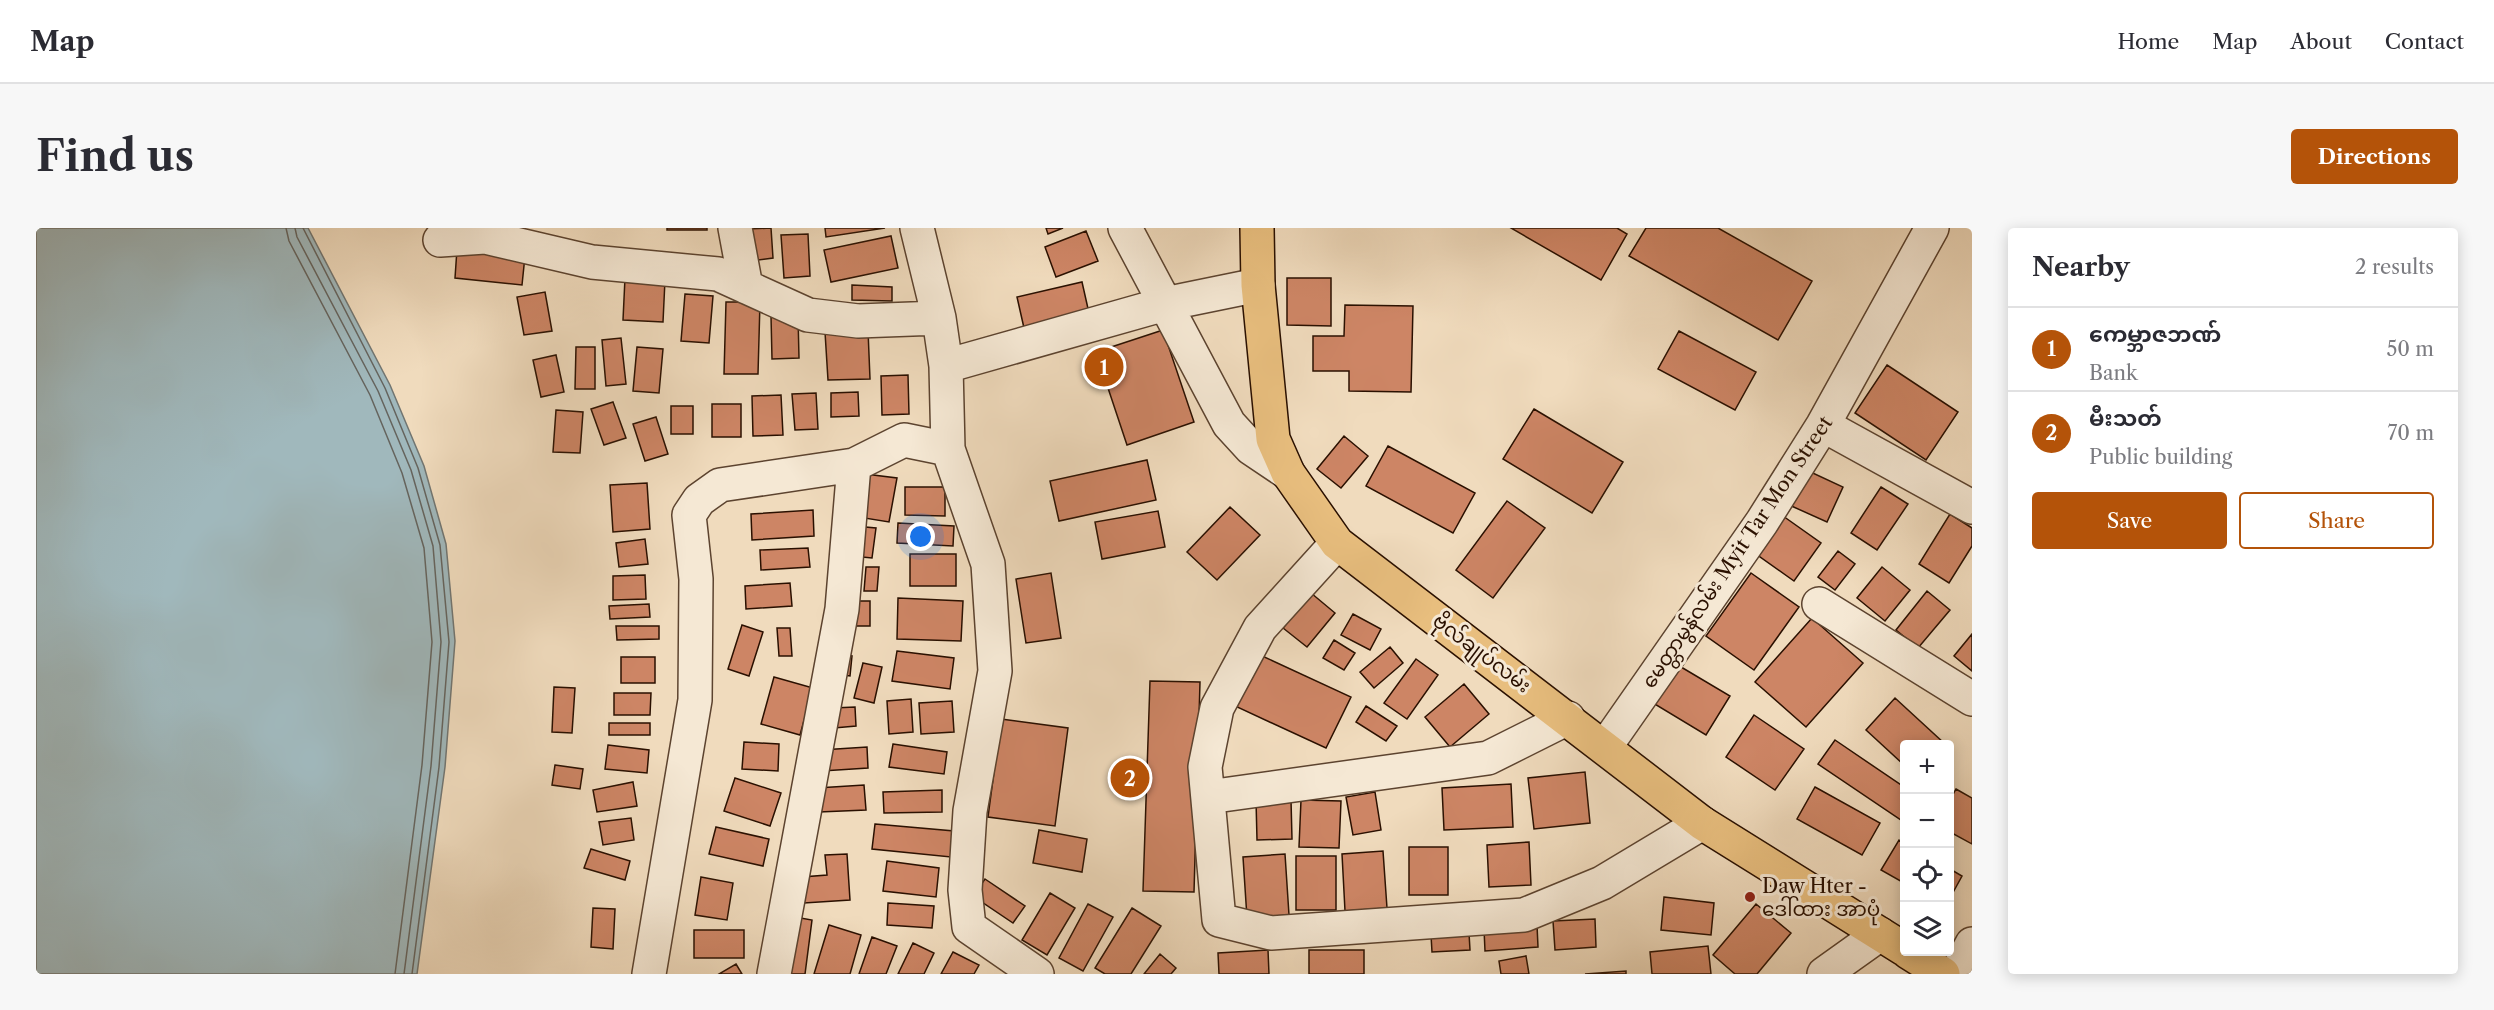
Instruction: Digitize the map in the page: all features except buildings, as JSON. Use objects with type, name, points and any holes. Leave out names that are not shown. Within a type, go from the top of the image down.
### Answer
[{"type":"highway","name":"ဗိုလ်ချုပ်လမ်း","points":[[1258,229],[1258,285],[1273,439],[1288,473],[1337,543],[1568,718],[1701,823],[1910,957]]},
{"type":"street","points":[[735,228],[746,287]]},
{"type":"street","points":[[917,228],[939,318],[946,366],[948,449],[988,564],[995,671],[970,811],[965,890],[969,927],[1037,974]]},
{"type":"street","points":[[1125,228],[1229,424],[1251,448],[1288,473]]},
{"type":"street","name":"မေတ္တာမွန်လမ်း Myit Tar Mon Street","points":[[1605,747],[1762,522],[1823,425],[1932,228]]},
{"type":"street","points":[[440,240],[485,237],[592,262],[718,274],[808,315],[858,321],[939,318]]},
{"type":"street","points":[[946,366],[1165,304],[1258,285]]},
{"type":"street","points":[[1823,425],[1972,507]]},
{"type":"street","points":[[650,974],[695,700],[696,579],[689,515],[699,500],[720,485],[854,465],[904,440],[948,449]]},
{"type":"street","points":[[774,974],[842,609],[854,465]]},
{"type":"street","points":[[1337,543],[1260,628],[1217,708],[1205,767],[1219,920],[1271,933],[1524,915],[1602,883],[1701,823]]},
{"type":"street","points":[[1819,604],[1972,699]]},
{"type":"street","points":[[1208,797],[1488,758],[1568,718]]},
{"type":"street","points":[[1956,974],[1972,944]]},
{"type":"street","points":[[1824,974],[1910,957]]},
{"type":"water","points":[[36,228],[308,228],[390,385],[424,466],[446,544],[455,641],[445,767],[417,974],[36,974]]},
{"type":"place","name":"ကေမ္ဘာဇဘဏ်","points":[[1104,367]]},
{"type":"place","name":"မီးသတ်","points":[[1130,778]]},
{"type":"place","name":"Daw Hter - ဒေါ်ထား အာပုံ","points":[[1750,897]]}]
